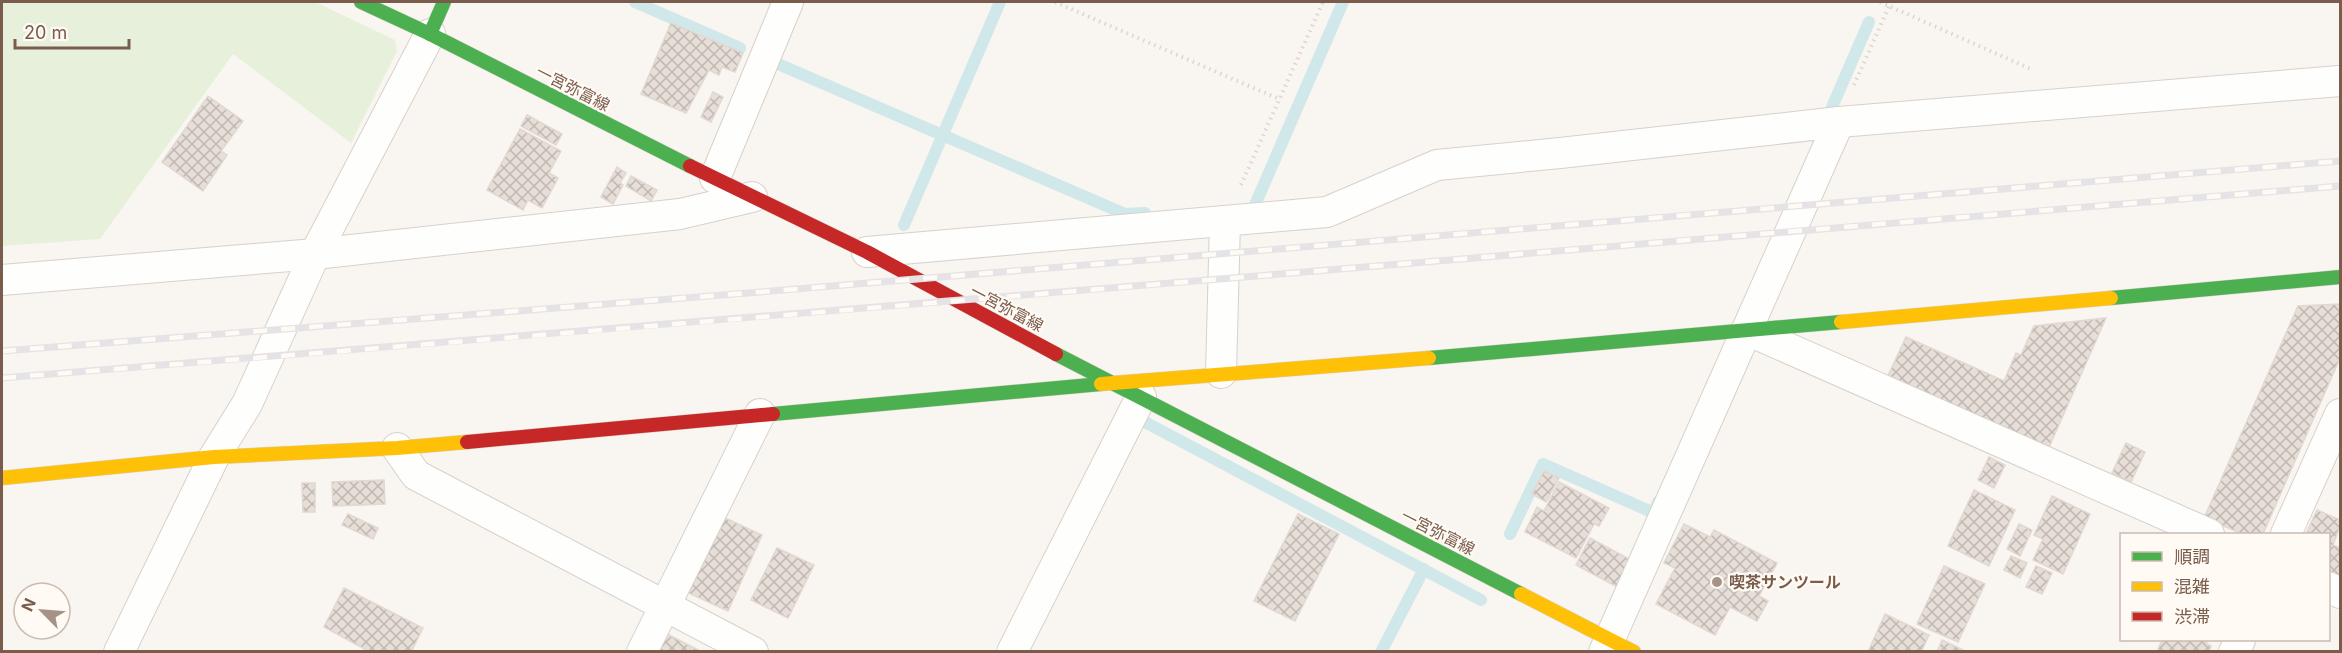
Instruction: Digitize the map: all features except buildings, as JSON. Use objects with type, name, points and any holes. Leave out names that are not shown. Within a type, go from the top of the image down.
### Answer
[{"type":"street","name":"一宮弥富線","points":[[361,2],[430,34],[752,197],[867,252],[1113,384],[1616,647]]},
{"type":"street","points":[[119,651],[214,457],[247,404],[315,254],[430,34],[444,2]]},
{"type":"street","points":[[715,178],[788,2]]},
{"type":"street","points":[[867,252],[1328,212],[1437,165],[1839,122],[2340,81]]},
{"type":"street","points":[[1616,647],[1747,330],[1839,122]]},
{"type":"street","points":[[2,280],[315,254],[680,214],[752,197]]},
{"type":"street","points":[[1221,373],[1225,222]]},
{"type":"street","points":[[2,478],[214,457],[397,448],[1221,373],[1505,353],[2340,277]]},
{"type":"street","points":[[1747,330],[2207,533]]},
{"type":"street","points":[[1012,651],[1141,397]]},
{"type":"street","points":[[642,651],[760,414]]},
{"type":"street","points":[[2286,533],[2340,414]]},
{"type":"street","points":[[397,448],[416,475],[753,651]]},
{"type":"path","points":[[1055,2],[1279,99]]},
{"type":"path","points":[[1225,222],[1323,2]]},
{"type":"path","points":[[1880,2],[1890,3],[2035,71]]},
{"type":"path","points":[[1839,122],[1890,3]]},
{"type":"green space","points":[[2,2],[315,2],[395,40],[397,51],[351,143],[233,54],[100,239],[2,246]]},
{"type":"waterway","points":[[635,2],[740,48]]},
{"type":"waterway","points":[[904,225],[1000,2]]},
{"type":"waterway","points":[[1255,205],[1343,2]]},
{"type":"waterway","points":[[1832,107],[1869,22]]},
{"type":"waterway","points":[[778,64],[1125,214],[1145,213]]},
{"type":"waterway","points":[[1141,420],[1481,600]]},
{"type":"waterway","points":[[1510,534],[1543,464],[1654,513],[1658,502]]},
{"type":"waterway","points":[[1381,652],[1424,569]]},
{"type":"railway","points":[[2,351],[748,293],[2340,161]]},
{"type":"railway","points":[[2,378],[2340,186]]},
{"type":"traffic: fast","points":[[361,2],[430,34],[690,166]]},
{"type":"traffic: fast","points":[[430,34],[444,2]]},
{"type":"traffic: fast","points":[[2111,298],[2340,277]]},
{"type":"traffic: fast","points":[[1429,358],[1841,322]]},
{"type":"traffic: fast","points":[[1056,354],[1521,594]]},
{"type":"traffic: fast","points":[[773,414],[1101,384]]},
{"type":"traffic: slow","points":[[1841,322],[2111,298]]},
{"type":"traffic: slow","points":[[1101,384],[1429,358]]},
{"type":"traffic: slow","points":[[2,478],[214,457],[397,448],[467,442]]},
{"type":"traffic: slow","points":[[1521,594],[1634,652]]},
{"type":"traffic: jam","points":[[690,166],[867,252],[1056,354]]},
{"type":"traffic: jam","points":[[467,442],[773,414]]},
{"type":"place","name":"喫茶サンツール","points":[[1717,582]]}]
